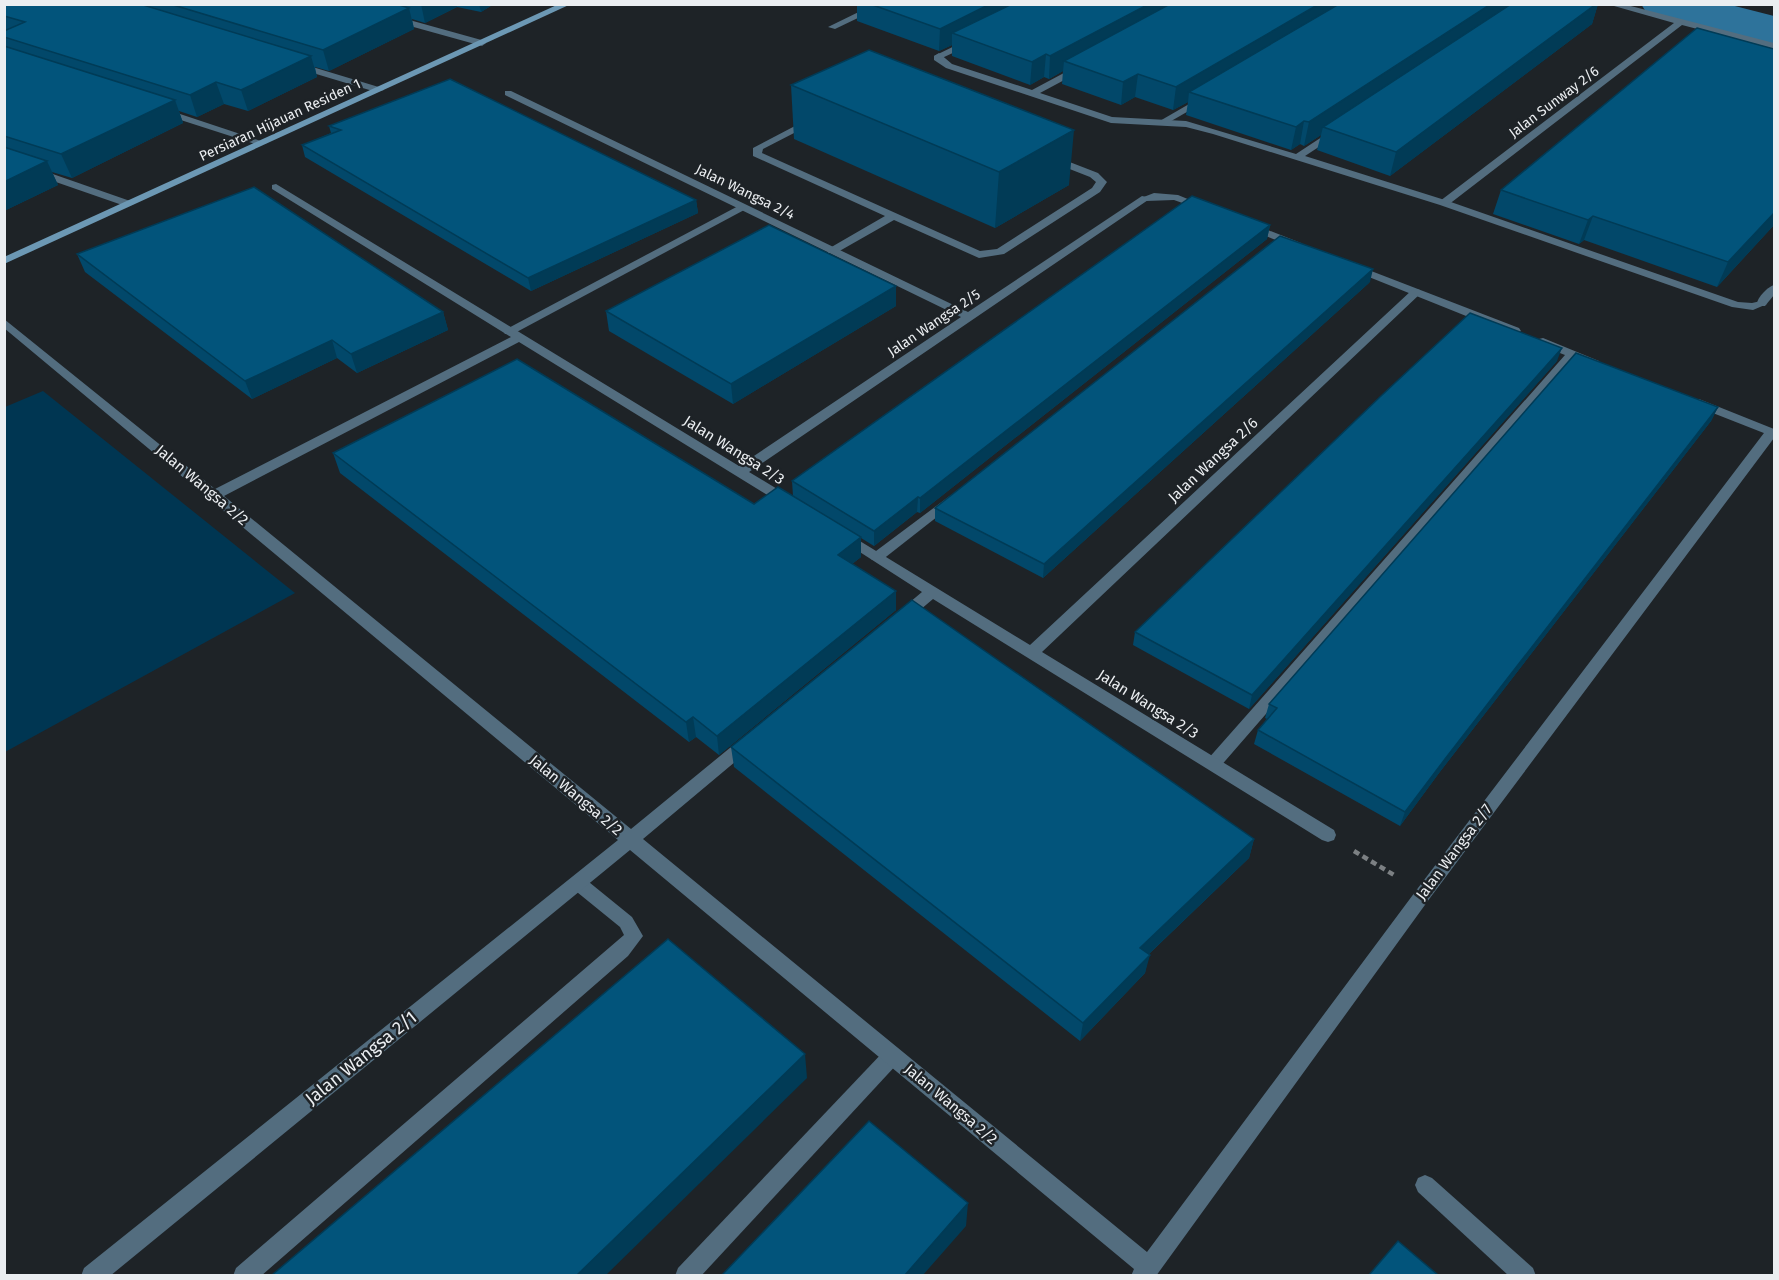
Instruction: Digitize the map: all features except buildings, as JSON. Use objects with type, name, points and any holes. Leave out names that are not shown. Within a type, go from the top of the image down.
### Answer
[{"type":"street","name":"Persiaran Hijauan Residen 1","points":[[4,261],[567,4]]},
{"type":"street","points":[[832,27],[883,4]]},
{"type":"street","points":[[1611,4],[1774,46]]},
{"type":"street","points":[[384,16],[482,43]]},
{"type":"street","name":"Jalan Sunway 2/6","points":[[1444,203],[1681,22]]},
{"type":"street","points":[[978,38],[939,56],[939,60],[949,66],[1111,120],[1186,124],[1216,132],[1444,203],[1736,305],[1753,308],[1761,304],[1774,288]]},
{"type":"street","points":[[1032,94],[1094,60]]},
{"type":"street","points":[[290,64],[379,90]]},
{"type":"street","points":[[879,91],[1094,175],[1102,182],[1096,190],[991,255],[979,255],[893,216],[757,154],[758,148],[860,96],[879,91]]},
{"type":"street","name":"Jalan Wangsa 2/4","points":[[508,93],[969,317]]},
{"type":"street","points":[[1163,122],[1213,93]]},
{"type":"street","points":[[150,107],[262,143]]},
{"type":"street","points":[[1296,158],[1345,126]]},
{"type":"street","points":[[4,160],[129,204]]},
{"type":"street","name":"Jalan Wangsa 2/3","points":[[276,187],[798,509]]},
{"type":"street","name":"Jalan Wangsa 2/5","points":[[739,472],[1146,198],[1172,195],[1215,212]]},
{"type":"street","points":[[215,495],[514,334],[742,207]]},
{"type":"street","points":[[832,251],[893,216]]},
{"type":"street","points":[[1237,221],[1275,241],[1311,250]]},
{"type":"street","points":[[1343,263],[1606,366]]},
{"type":"street","name":"Jalan Wangsa 2/6","points":[[1032,652],[1416,292]]},
{"type":"street","name":"Jalan Wangsa 2/2","points":[[4,322],[892,1056],[1145,1271]]},
{"type":"street","points":[[1214,764],[1573,353]]},
{"type":"street","points":[[1683,397],[1773,432]]},
{"type":"street","name":"Jalan Wangsa 2/7","points":[[1145,1271],[1424,893],[1773,432]]},
{"type":"street","points":[[877,558],[965,488]]},
{"type":"street","name":"Jalan Wangsa 2/3","points":[[838,533],[1328,835]]},
{"type":"street","points":[[887,629],[933,591]]},
{"type":"street","name":"Jalan Wangsa 2/1","points":[[92,1275],[578,883],[758,734]]},
{"type":"street","points":[[244,1275],[622,950],[633,936],[626,922],[578,883]]},
{"type":"street","points":[[686,1275],[892,1056]]},
{"type":"street","points":[[1425,1185],[1525,1275]]},
{"type":"path","points":[[1328,835],[1424,893]]},
{"type":"shaded area","points":[[43,391],[295,593],[5,752],[5,407]]},
{"type":"waterway","points":[[1666,4],[1774,32]]}]
